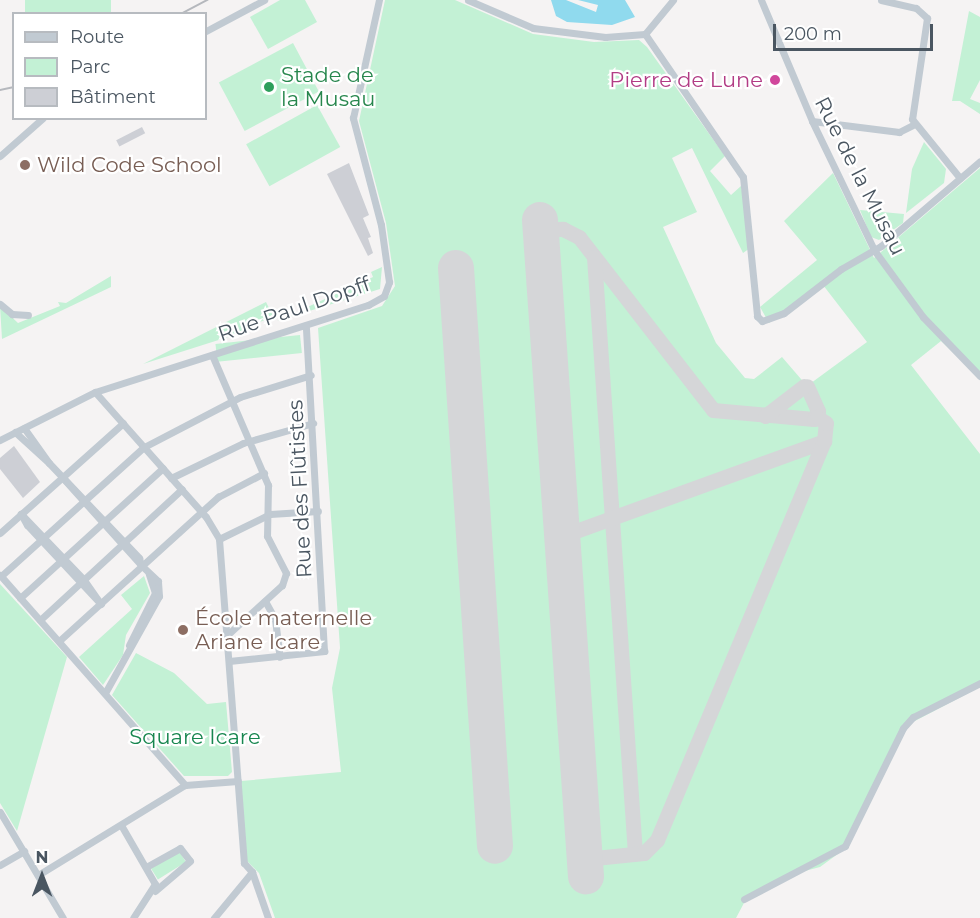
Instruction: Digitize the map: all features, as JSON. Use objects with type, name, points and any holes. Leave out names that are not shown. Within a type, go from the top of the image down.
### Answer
[{"type":"street","points":[[207,29],[264,0]]},
{"type":"street","name":"Rue Paul Dopff","points":[[0,440],[95,392],[378,301],[389,282],[381,225],[353,118],[379,0]]},
{"type":"street","points":[[468,0],[533,28],[572,36],[645,34],[673,0]]},
{"type":"street","name":"Rue de la Musau","points":[[761,0],[812,121],[874,250],[923,317],[980,376]]},
{"type":"street","points":[[881,0],[916,8],[929,24],[912,113],[915,124],[960,178]]},
{"type":"street","points":[[645,34],[743,177],[757,315],[762,321],[784,313],[841,269],[874,250],[980,160]]},
{"type":"street","points":[[0,156],[41,120]]},
{"type":"street","points":[[812,121],[898,132],[915,124]]},
{"type":"street","points":[[0,304],[12,314],[28,315]]},
{"type":"street","name":"Rue des Flûtistes","points":[[280,657],[323,652],[314,423],[306,325]]},
{"type":"street","points":[[212,355],[264,473],[270,492],[267,515],[268,539],[286,573],[282,585],[227,635]]},
{"type":"street","points":[[185,785],[0,575],[144,447],[232,401],[311,375]]},
{"type":"street","points":[[95,392],[202,512],[219,539],[244,863],[252,872],[268,918]]},
{"type":"street","points":[[0,533],[123,423]]},
{"type":"street","points":[[171,478],[250,441],[314,423]]},
{"type":"street","points":[[24,428],[49,463]]},
{"type":"street","points":[[15,432],[49,463],[149,574],[155,593],[130,636],[128,658],[105,693]]},
{"type":"street","points":[[20,598],[163,468]]},
{"type":"street","points":[[59,641],[222,494],[264,473]]},
{"type":"street","points":[[40,620],[182,489]]},
{"type":"street","points":[[219,539],[267,515],[318,511]]},
{"type":"street","points":[[21,514],[101,604]]},
{"type":"street","points":[[229,661],[280,657],[275,619],[265,601]]},
{"type":"street","points":[[744,899],[845,846],[903,728],[913,717],[980,683]]},
{"type":"street","points":[[38,875],[185,785],[238,781]]},
{"type":"street","points":[[0,812],[62,915],[51,918]]},
{"type":"street","points":[[121,825],[146,867],[155,891]]},
{"type":"street","points":[[133,918],[155,891],[190,861],[180,848],[146,867]]},
{"type":"street","points":[[0,865],[24,851]]},
{"type":"street","points":[[214,918],[252,872]]},
{"type":"green space","points":[[25,0],[111,0],[111,12],[25,12]]},
{"type":"green space","points":[[280,0],[305,0],[317,22],[268,49],[250,17]]},
{"type":"green space","points":[[385,0],[455,0],[533,34],[594,42],[639,40],[647,47],[725,156],[710,171],[731,195],[741,186],[753,246],[743,253],[692,148],[672,158],[697,212],[663,227],[716,343],[745,378],[754,379],[782,357],[807,386],[867,342],[823,285],[769,323],[760,307],[817,260],[784,221],[833,173],[874,258],[980,168],[980,378],[941,341],[911,365],[980,454],[980,687],[913,722],[904,732],[846,848],[820,867],[801,872],[744,903],[736,918],[275,918],[259,873],[246,860],[241,781],[341,772],[332,688],[340,648],[318,328],[382,306],[395,286],[386,223],[359,121]]},
{"type":"green space","points":[[969,11],[980,17],[980,80],[970,99],[980,103],[980,114],[960,101],[952,101]]},
{"type":"green space","name":"Stade de la Musau","points":[[293,43],[319,92],[245,131],[219,82]]},
{"type":"green space","points":[[317,105],[340,147],[269,186],[246,144]]},
{"type":"green space","points":[[924,142],[946,169],[944,183],[906,213],[912,169]]},
{"type":"green space","points":[[860,210],[904,214],[903,223],[879,240],[871,237]]},
{"type":"green space","points":[[382,267],[380,289],[277,321],[373,277],[371,272]]},
{"type":"green space","points":[[111,276],[111,287],[2,339],[0,306],[18,323],[60,306],[58,302],[66,303]]},
{"type":"green space","points":[[266,302],[273,316],[228,337],[143,364]]},
{"type":"green space","points":[[300,335],[302,353],[217,362],[215,344]]},
{"type":"green space","points":[[144,576],[150,593],[126,635],[123,655],[103,685],[79,657],[132,609],[121,595]]},
{"type":"green space","points":[[0,584],[67,657],[17,831],[0,803]]},
{"type":"green space","name":"Square Icare","points":[[136,653],[174,673],[207,704],[226,702],[232,772],[228,776],[184,776],[112,695]]},
{"type":"green space","points":[[179,851],[186,862],[158,880],[151,868]]},
{"type":"water","points":[[551,0],[566,0],[596,12],[598,5],[578,0],[625,0],[635,17],[612,25],[567,22],[556,16]]},
{"type":"building","points":[[142,127],[145,133],[119,146],[116,140]]},
{"type":"building","points":[[349,163],[369,215],[363,218],[371,237],[368,238],[373,253],[368,256],[327,174]]},
{"type":"building","points":[[14,446],[40,482],[23,498],[0,469],[0,458]]},
{"type":"taxiway","points":[[541,230],[563,229],[579,237],[713,410],[814,419],[818,411],[807,386]]},
{"type":"taxiway","points":[[594,257],[635,854]]},
{"type":"taxiway","points":[[765,416],[804,386]]},
{"type":"taxiway","points":[[585,859],[644,853],[657,840],[824,441],[826,423],[817,417]]},
{"type":"taxiway","points":[[562,536],[824,441]]},
{"type":"runway","points":[[540,220],[586,876]]},
{"type":"runway","points":[[456,268],[495,846]]},
{"type":"railway","points":[[185,12],[207,0]]},
{"type":"railway","points":[[0,90],[12,87]]},
{"type":"place","name":"Pierre de Lune","points":[[775,80]]},
{"type":"place","name":"Stade de la Musau","points":[[269,87]]},
{"type":"place","name":"Wild Code School","points":[[25,165]]},
{"type":"place","name":"École maternelle Ariane Icare","points":[[183,630]]}]
